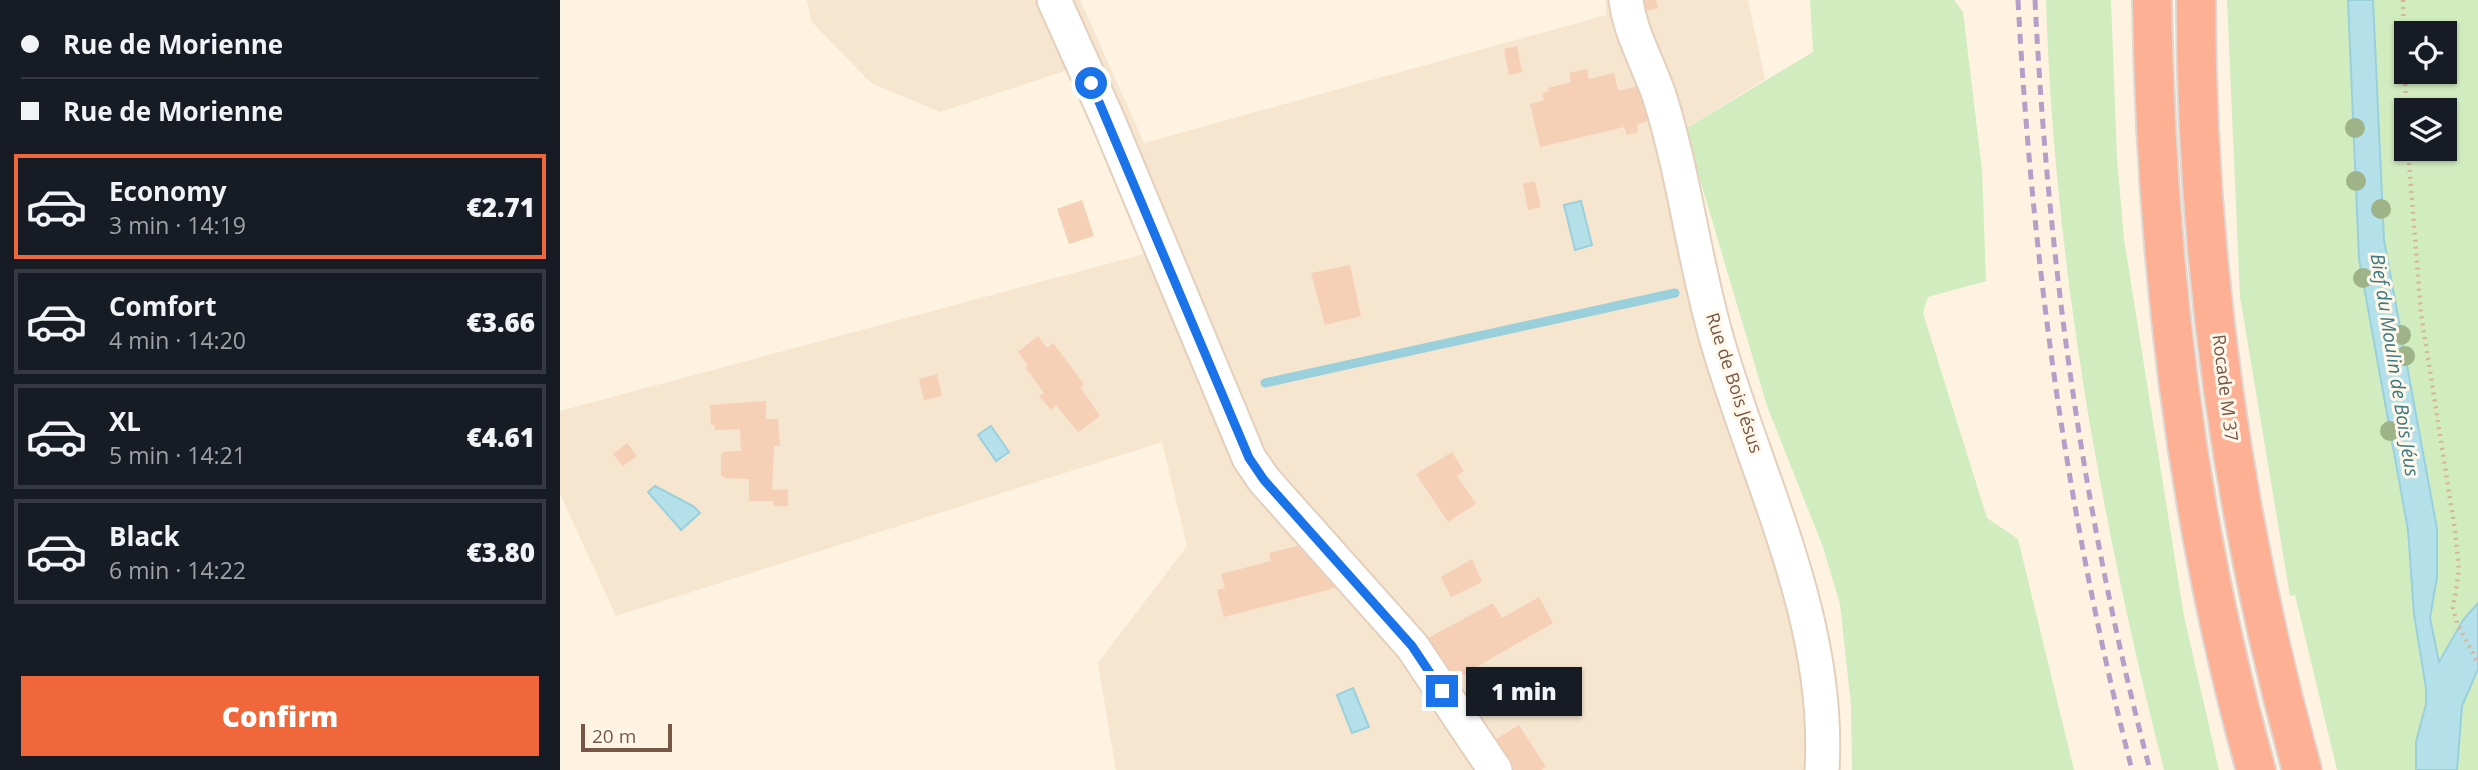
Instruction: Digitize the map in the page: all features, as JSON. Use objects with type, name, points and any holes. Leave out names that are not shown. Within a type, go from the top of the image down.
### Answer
[{"type":"highway","points":[[2152,0],[2156,139],[2166,273],[2188,445],[2214,590],[2256,770]]},
{"type":"highway","name":"Rocade M 37","points":[[2196,0],[2196,49],[2210,269],[2234,462],[2259,591],[2302,770]]},
{"type":"street","points":[[1054,0],[1113,132],[1249,458],[1264,480],[1412,646],[1495,770]]},
{"type":"street","name":"Rue de Bois Jésus","points":[[1626,0],[1628,15],[1659,95],[1719,347],[1793,568],[1815,657],[1824,734],[1822,770]]},
{"type":"path","points":[[2403,0],[2406,98]]},
{"type":"path","points":[[2409,161],[2421,314],[2459,570],[2453,608],[2457,623],[2478,663]]},
{"type":"shaded area","points":[[807,0],[1080,0],[1144,143],[1606,15],[1606,0],[1748,0],[1765,79],[1669,139],[1793,568],[1822,770],[1116,770],[1098,663],[1187,546],[1162,442],[616,616],[560,494],[560,411],[1163,249],[1083,65],[940,112],[871,83],[811,21]]},
{"type":"green space","points":[[1810,0],[1954,0],[1963,12],[1982,170],[1986,281],[1928,297],[1923,313],[1987,518],[2018,539],[2074,770],[1852,770],[1851,705],[1840,604],[1823,547],[1767,406],[1685,129],[1813,52]]},
{"type":"green space","points":[[2046,0],[2111,0],[2117,159],[2124,239],[2184,616],[2219,770],[2164,770],[2141,675],[2101,484],[2070,291],[2059,195]]},
{"type":"green space","points":[[2227,0],[2348,0],[2349,22],[2377,161],[2380,157],[2373,0],[2478,0],[2478,770],[2337,770],[2295,595],[2290,596],[2240,297]]},
{"type":"water","name":"Bief du Moulin de Bois Jéus","points":[[2348,0],[2373,0],[2384,240],[2437,529],[2437,577],[2430,618],[2439,662],[2463,620],[2478,603],[2478,669],[2462,706],[2457,770],[2416,770],[2416,742],[2426,704],[2426,688],[2414,614],[2408,530],[2359,259]]},
{"type":"water","points":[[1581,201],[1592,245],[1575,250],[1564,205]]},
{"type":"water","points":[[991,426],[1009,452],[996,461],[978,435]]},
{"type":"water","points":[[655,486],[693,506],[700,513],[681,530],[648,492]]},
{"type":"water","points":[[1353,688],[1369,727],[1352,733],[1337,695]]},
{"type":"building","points":[[1641,0],[1656,0],[1658,8],[1646,11]]},
{"type":"building","points":[[1517,46],[1522,72],[1509,75],[1504,49]]},
{"type":"building","points":[[1587,69],[1589,79],[1614,73],[1618,91],[1645,84],[1653,120],[1637,124],[1638,132],[1627,135],[1624,127],[1540,147],[1530,104],[1544,100],[1542,93],[1549,91],[1548,88],[1571,82],[1569,73]]},
{"type":"building","points":[[1535,181],[1541,207],[1528,210],[1523,184]]},
{"type":"building","points":[[1082,200],[1094,236],[1069,244],[1057,209]]},
{"type":"building","points":[[1350,265],[1361,316],[1325,325],[1311,273]]},
{"type":"building","points":[[1038,336],[1047,348],[1053,343],[1084,384],[1080,387],[1100,416],[1078,432],[1056,405],[1051,410],[1039,396],[1044,393],[1025,367],[1028,366],[1018,352]]},
{"type":"building","points":[[937,374],[942,396],[924,400],[919,379]]},
{"type":"building","points":[[766,401],[766,419],[778,419],[780,446],[774,446],[772,490],[788,489],[788,506],[774,506],[773,501],[749,501],[749,479],[725,478],[721,475],[721,455],[724,452],[741,451],[740,429],[715,430],[715,425],[711,425],[710,405]]},
{"type":"building","points":[[627,443],[637,456],[623,466],[613,454]]},
{"type":"building","points":[[1452,452],[1464,471],[1457,476],[1476,504],[1448,522],[1416,474]]},
{"type":"building","points":[[1297,546],[1339,587],[1224,617],[1217,590],[1225,588],[1221,574],[1271,561],[1269,553]]},
{"type":"building","points":[[1472,559],[1482,582],[1451,597],[1441,577]]},
{"type":"building","points":[[1539,597],[1553,623],[1454,680],[1428,638],[1493,603],[1502,618]]},
{"type":"building","points":[[1519,725],[1546,767],[1541,770],[1514,770],[1496,739]]},
{"type":"waterway","points":[[1265,383],[1675,293]]},
{"type":"railway","points":[[2018,0],[2033,194],[2056,388],[2089,580],[2132,770]]},
{"type":"railway","points":[[2035,0],[2049,195],[2072,388],[2106,580],[2150,770]]},
{"type":"route","points":[[1091,83],[1173,272],[1249,458],[1264,480],[1412,646],[1442,691]]}]
